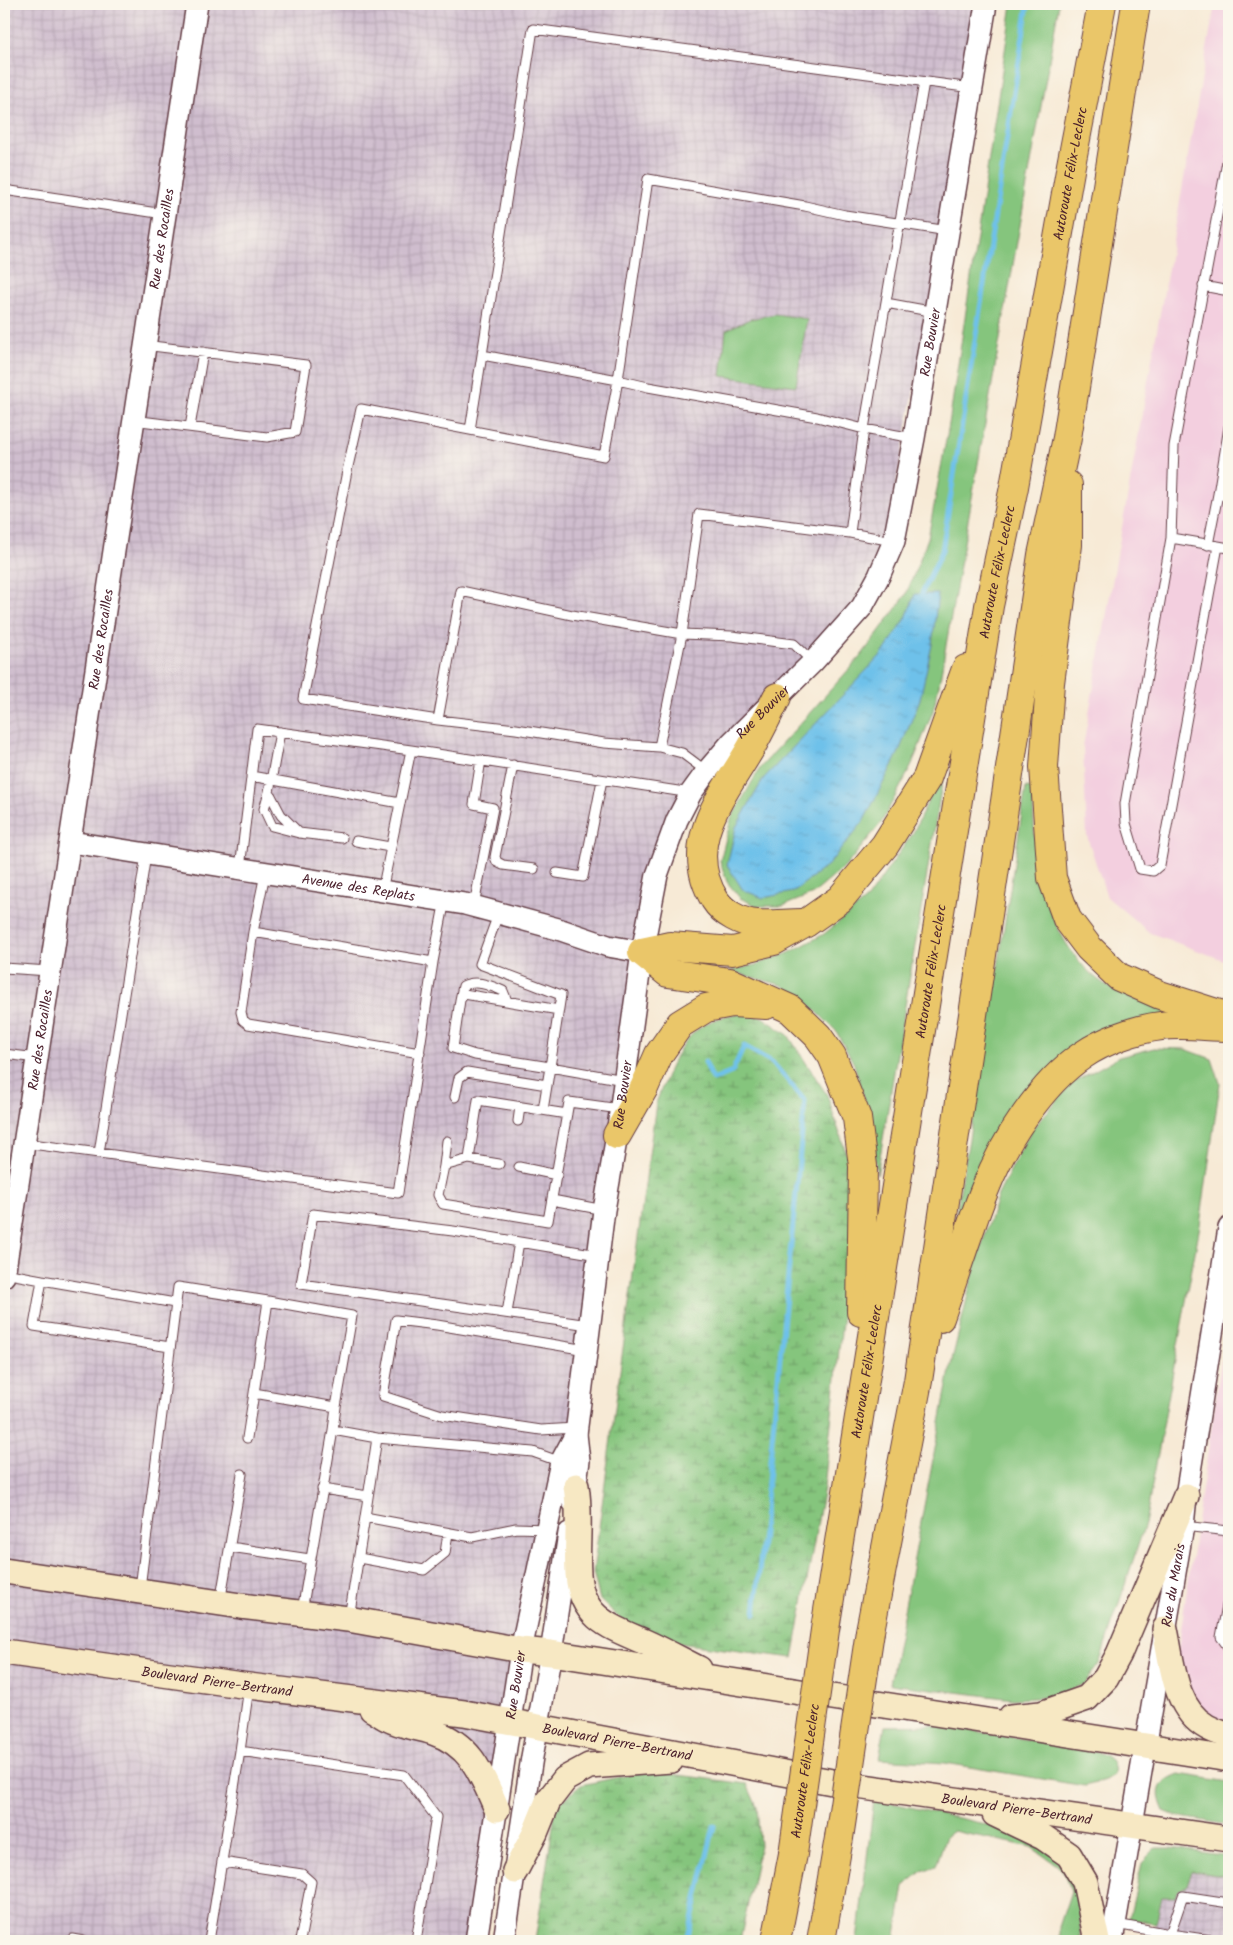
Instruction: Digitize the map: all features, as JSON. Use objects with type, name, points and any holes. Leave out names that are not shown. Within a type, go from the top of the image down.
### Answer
[{"type":"highway","points":[[1071,165],[1088,4]]},
{"type":"highway","name":"Autoroute Félix-Leclerc","points":[[776,1941],[793,1854],[826,1623],[989,606],[1014,487],[1071,165],[1102,4]]},
{"type":"highway","points":[[821,1941],[870,1631],[918,1381],[1042,554],[1067,438],[1136,4]]},
{"type":"highway","points":[[1067,438],[1068,544],[1050,683],[1044,767],[1052,878],[1067,919],[1089,948],[1119,976],[1160,995],[1229,1017]]},
{"type":"highway","points":[[642,952],[670,946],[733,951],[774,941],[806,922],[840,898],[885,845],[927,778],[989,606]]},
{"type":"highway","points":[[777,697],[709,821],[703,847],[702,867],[706,886],[718,904],[736,918],[756,924],[806,922]]},
{"type":"highway","points":[[642,952],[668,973],[730,982],[790,1009],[818,1036],[832,1056],[857,1118],[864,1166],[862,1286],[855,1443]]},
{"type":"highway","points":[[618,1122],[644,1088],[659,1054],[680,1024],[690,1016],[706,1008],[732,1003],[755,1003],[790,1009]]},
{"type":"highway","points":[[918,1381],[985,1188],[1007,1145],[1034,1103],[1057,1077],[1083,1055],[1121,1036],[1161,1026],[1229,1027]]},
{"type":"highway","points":[[837,1846],[837,1941]]},
{"type":"main road","points":[[576,1486],[579,1504],[578,1574],[584,1598],[592,1612],[604,1624],[722,1680]]},
{"type":"main road","points":[[977,1720],[1040,1714],[1087,1698],[1106,1678],[1119,1654],[1186,1496]]},
{"type":"main road","points":[[4,1571],[220,1603],[348,1619],[522,1650],[1229,1759]]},
{"type":"main road","points":[[1165,1629],[1178,1693],[1190,1712],[1206,1727],[1229,1736]]},
{"type":"main road","name":"Boulevard Pierre-Bertrand","points":[[4,1652],[360,1701],[464,1713],[639,1744],[843,1784],[1229,1839]]},
{"type":"main road","points":[[360,1701],[389,1720],[434,1732],[449,1738],[461,1747],[479,1768],[497,1809]]},
{"type":"main road","points":[[515,1871],[535,1833],[548,1801],[565,1778],[588,1766],[705,1758]]},
{"type":"main road","points":[[972,1803],[1043,1837],[1069,1855],[1085,1882],[1097,1941]]},
{"type":"street","name":"Rue des Rocailles","points":[[4,1274],[197,4]]},
{"type":"street","name":"Rue Bouvier","points":[[504,1941],[576,1486],[579,1461],[576,1431],[604,1210],[642,952],[660,866],[676,820],[691,793],[731,742],[813,662],[862,607],[879,576],[894,541],[914,438],[986,4]]},
{"type":"street","name":"Avenue des Replats","points":[[70,842],[265,874],[474,905],[558,929],[608,946],[642,952]]},
{"type":"street","name":"Rue du Marais","points":[[1114,1933],[1183,1526],[1186,1496],[1219,1314],[1229,1228]]},
{"type":"street","name":"Rue Bouvier","points":[[476,1941],[522,1650],[561,1462],[576,1431]]},
{"type":"lane","points":[[470,430],[533,29],[972,88]]},
{"type":"lane","points":[[850,533],[864,429],[924,82]]},
{"type":"lane","points":[[1218,546],[1160,865],[1153,871],[1140,869],[1126,823],[1125,804],[1172,538],[1174,446],[1229,151]]},
{"type":"lane","points":[[707,771],[682,752],[438,720],[304,699],[347,471],[361,409],[604,456],[618,380],[648,179],[805,206],[846,215],[948,231]]},
{"type":"lane","points":[[4,190],[164,214]]},
{"type":"lane","points":[[1204,286],[1229,291]]},
{"type":"lane","points":[[886,303],[935,312]]},
{"type":"lane","points":[[133,420],[268,437],[295,432],[306,365],[144,345]]},
{"type":"lane","points":[[190,427],[203,352]]},
{"type":"lane","points":[[482,355],[817,417],[864,429],[914,438]]},
{"type":"lane","points":[[1208,545],[1227,450],[1229,427]]},
{"type":"lane","points":[[1218,494],[1229,496]]},
{"type":"lane","points":[[659,748],[682,634],[699,514],[850,533],[894,541]]},
{"type":"lane","points":[[1172,538],[1229,548]]},
{"type":"lane","points":[[438,720],[462,591],[572,615],[682,634],[732,636],[794,644],[813,662]]},
{"type":"lane","points":[[240,870],[257,729],[481,760],[691,793]]},
{"type":"lane","points":[[280,732],[264,809],[272,826],[299,834],[342,838]]},
{"type":"lane","points":[[382,891],[411,750]]},
{"type":"lane","points":[[474,905],[494,808],[474,804],[481,760]]},
{"type":"lane","points":[[513,765],[495,857],[497,862],[503,865],[534,869]]},
{"type":"lane","points":[[251,776],[400,803]]},
{"type":"lane","points":[[557,873],[583,876],[602,780]]},
{"type":"lane","points":[[269,792],[281,815],[299,834]]},
{"type":"lane","points":[[356,840],[390,847]]},
{"type":"lane","points":[[99,1153],[146,855]]},
{"type":"lane","points":[[265,874],[254,932],[242,1012],[243,1020],[248,1024],[420,1053]]},
{"type":"lane","points":[[24,1143],[398,1193],[433,962],[445,900]]},
{"type":"lane","points":[[499,912],[480,964],[561,995],[543,1110]]},
{"type":"lane","points":[[254,932],[433,962]]},
{"type":"lane","points":[[4,968],[50,971]]},
{"type":"lane","points":[[507,1001],[503,991],[492,986],[470,982],[463,986],[453,1048],[475,1055],[624,1080]]},
{"type":"lane","points":[[460,1000],[464,994],[559,1010]]},
{"type":"lane","points":[[4,1054],[37,1058]]},
{"type":"lane","points":[[455,1097],[459,1078],[467,1072],[547,1085]]},
{"type":"lane","points":[[469,1159],[478,1100],[567,1114]]},
{"type":"lane","points":[[447,1141],[438,1195],[443,1204],[548,1221],[570,1102],[618,1122]]},
{"type":"lane","points":[[518,1121],[520,1106]]},
{"type":"lane","points":[[444,1166],[469,1159],[499,1164]]},
{"type":"lane","points":[[520,1167],[557,1174]]},
{"type":"lane","points":[[552,1200],[604,1210]]},
{"type":"lane","points":[[589,1325],[301,1284],[313,1214],[453,1231],[598,1255]]},
{"type":"lane","points":[[507,1314],[519,1242]]},
{"type":"lane","points":[[4,1274],[176,1303]]},
{"type":"lane","points":[[42,1280],[34,1326],[170,1347]]},
{"type":"lane","points":[[140,1591],[178,1287],[352,1316],[302,1613]]},
{"type":"lane","points":[[247,1438],[268,1301]]},
{"type":"lane","points":[[576,1431],[541,1430],[442,1415],[383,1396],[396,1320],[586,1350]]},
{"type":"lane","points":[[254,1393],[336,1407]]},
{"type":"lane","points":[[332,1430],[377,1438],[533,1452],[561,1462]]},
{"type":"lane","points":[[348,1619],[377,1438]]},
{"type":"lane","points":[[220,1603],[242,1474]]},
{"type":"lane","points":[[322,1489],[368,1496]]},
{"type":"lane","points":[[365,1517],[472,1537],[516,1528],[547,1529]]},
{"type":"lane","points":[[1183,1526],[1229,1531]]},
{"type":"lane","points":[[358,1558],[424,1570],[445,1553],[448,1533]]},
{"type":"lane","points":[[230,1547],[310,1559]]},
{"type":"lane","points":[[1229,1595],[1221,1637],[1229,1648]]},
{"type":"lane","points":[[209,1941],[249,1686]]},
{"type":"lane","points":[[240,1752],[404,1775],[436,1817],[416,1941]]},
{"type":"lane","points":[[222,1862],[302,1874],[311,1882],[300,1941]]},
{"type":"lane","points":[[1169,1937],[1183,1896],[1229,1903]]},
{"type":"lane","points":[[1114,1933],[1218,1941]]},
{"type":"lane","points":[[72,1941],[72,1939],[83,1941]]},
{"type":"shaded area","points":[[4,4],[986,4],[879,576],[731,743],[665,848],[576,1434],[521,1650],[474,1941],[4,1941]]},
{"type":"shaded area","points":[[1215,4],[1229,4],[1229,962],[1150,933],[1107,897],[1087,836],[1083,747]]},
{"type":"shaded area","points":[[1229,1310],[1229,1744],[1174,1676]]},
{"type":"shaded area","points":[[1192,1871],[1229,1877],[1229,1941],[1151,1941],[1162,1896],[1176,1892],[1187,1885]]},
{"type":"green space","points":[[1012,4],[1059,4],[933,711],[911,767],[881,823],[846,866],[813,894],[783,906],[757,906],[740,898],[727,882],[720,861],[731,819],[760,768],[861,656],[906,595],[928,538],[949,424]]},
{"type":"green space","points":[[775,314],[807,319],[796,386],[721,376],[726,330],[750,319]]},
{"type":"green space","points":[[945,765],[877,1175],[869,1115],[854,1064],[836,1031],[810,1005],[782,985],[729,971],[755,965],[789,953],[824,934],[867,899],[913,833]]},
{"type":"green space","points":[[1026,787],[1033,788],[1036,848],[1045,895],[1052,914],[1071,951],[1098,980],[1115,990],[1136,998],[1174,1008],[1172,1016],[1083,1044],[964,1223],[955,1220],[992,1005]]},
{"type":"green space","points":[[743,1013],[762,1017],[788,1035],[827,1095],[857,1186],[824,1487],[793,1658],[678,1643],[623,1622],[600,1600],[593,1572],[656,1103],[678,1052],[695,1031],[707,1023],[723,1017]]},
{"type":"green space","points":[[1154,1048],[1185,1049],[1212,1059],[1220,1083],[1200,1225],[1145,1524],[1099,1664],[1084,1684],[1055,1697],[1013,1699],[890,1684],[952,1360],[975,1266],[998,1195],[1030,1132],[1072,1083],[1119,1057]]},
{"type":"green space","points":[[935,1725],[1094,1750],[1112,1761],[1114,1775],[1106,1780],[1085,1786],[945,1763],[879,1759],[885,1726]]},
{"type":"green space","points":[[648,1771],[747,1784],[757,1807],[760,1845],[740,1941],[535,1941],[556,1806],[581,1785]]},
{"type":"green space","points":[[1179,1774],[1229,1782],[1229,1825],[1176,1816],[1164,1811],[1159,1793],[1160,1788],[1167,1780]]},
{"type":"green space","points":[[874,1799],[1030,1834],[1081,1881],[1080,1941],[1059,1941],[1059,1927],[1071,1891],[1066,1876],[1057,1865],[1031,1847],[953,1831],[946,1836],[936,1866],[922,1871],[904,1886],[895,1941],[857,1941]]},
{"type":"green space","points":[[1157,1848],[1171,1848],[1229,1856],[1229,1877],[1192,1871],[1187,1885],[1177,1891],[1175,1897],[1162,1897],[1156,1923],[1129,1919],[1142,1863]]},
{"type":"water","points":[[915,594],[938,594],[932,645],[920,699],[898,754],[863,822],[828,865],[793,892],[763,898],[743,890],[727,865],[736,827],[764,778],[883,653],[906,618]]},
{"type":"waterway","points":[[919,599],[942,551],[1028,4]]},
{"type":"waterway","points":[[705,1062],[713,1080],[732,1072],[744,1046],[772,1062],[805,1101],[755,1614]]},
{"type":"waterway","points":[[687,1941],[714,1826]]}]
